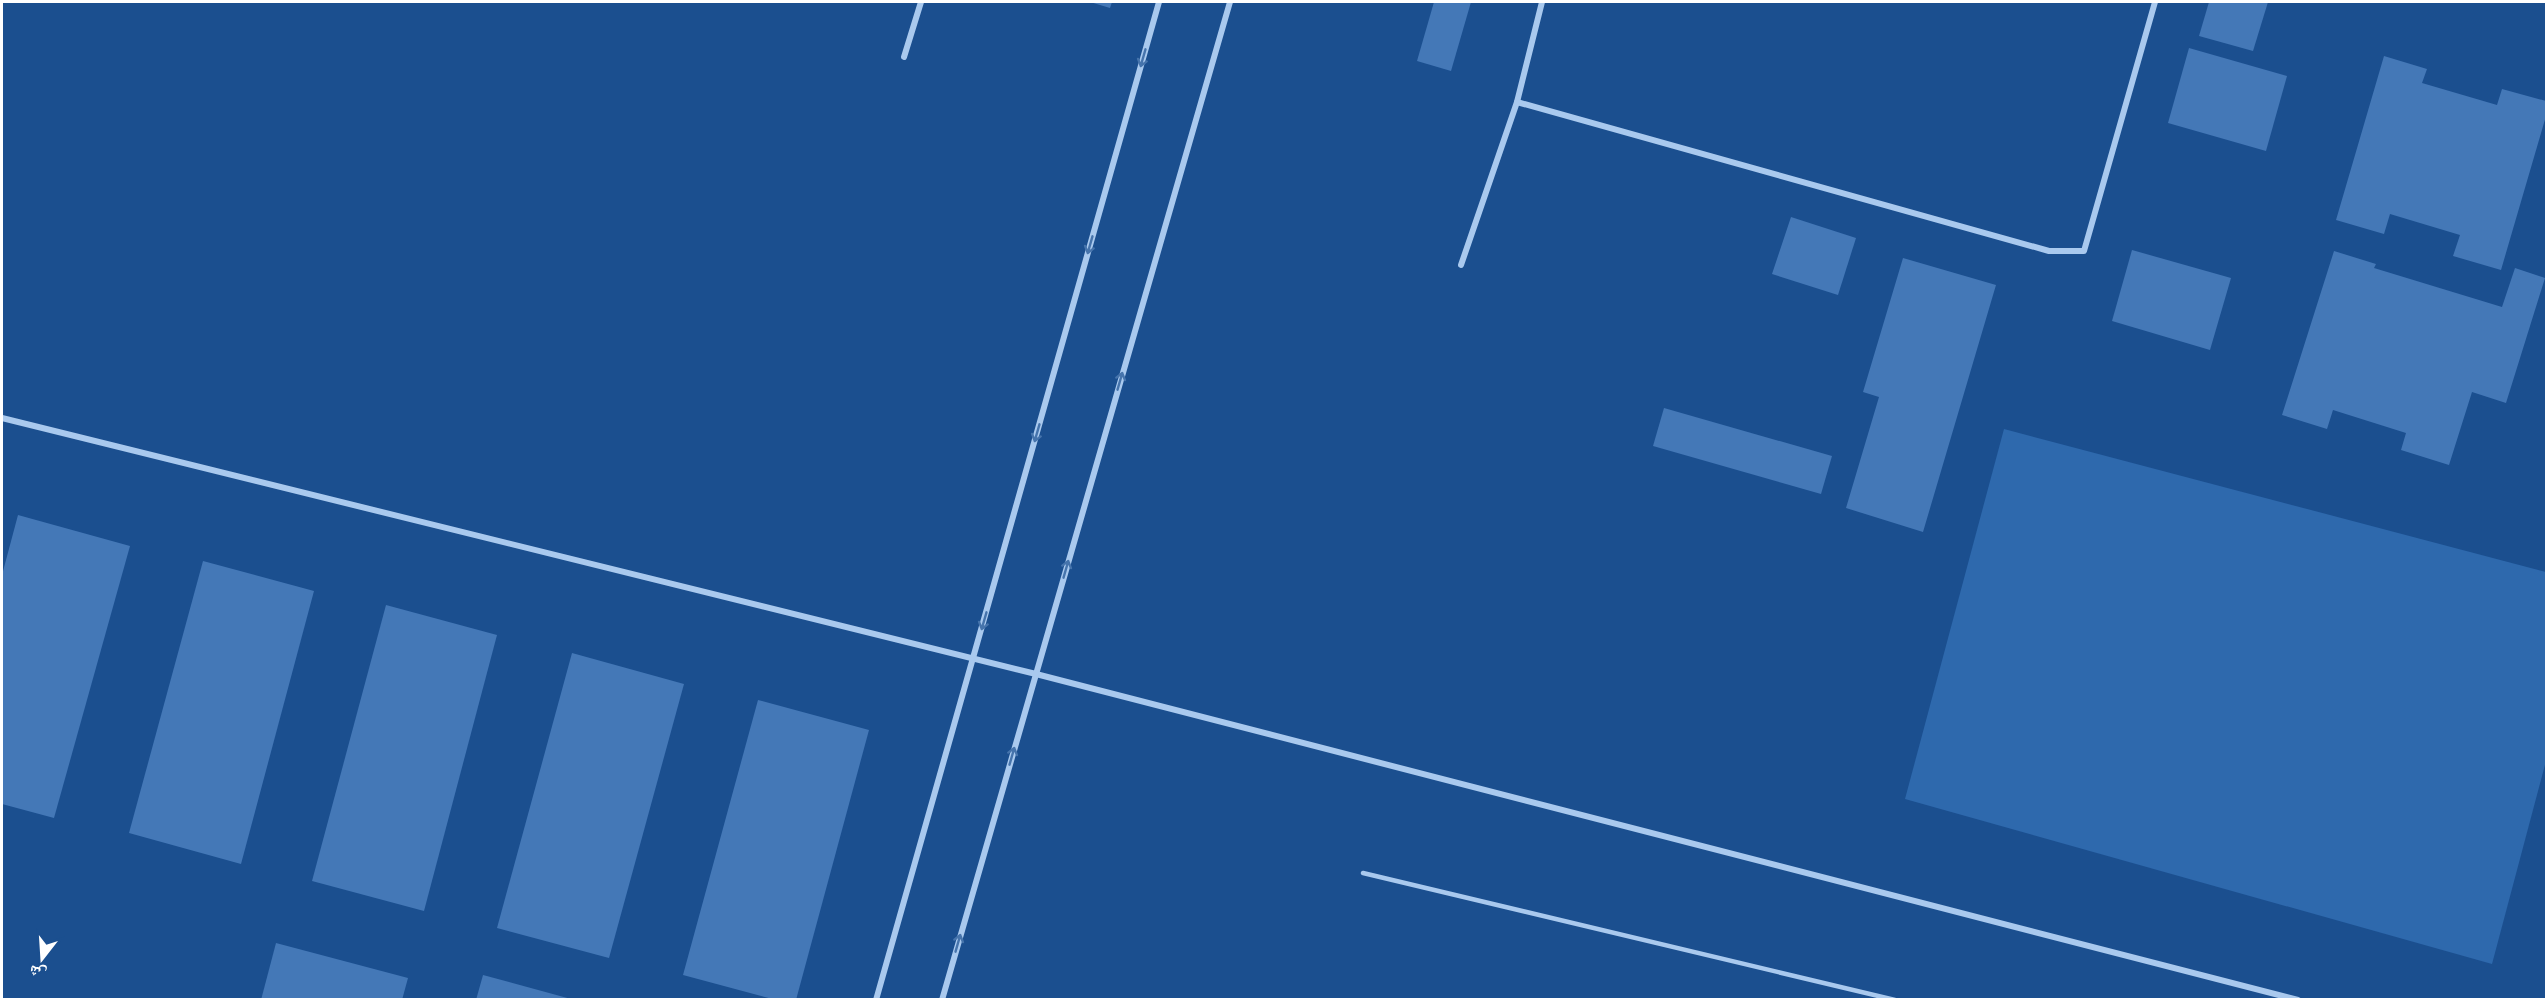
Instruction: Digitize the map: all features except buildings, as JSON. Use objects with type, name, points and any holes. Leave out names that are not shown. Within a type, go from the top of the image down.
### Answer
[{"type":"street","points":[[904,57],[921,2]]},
{"type":"street","points":[[876,999],[1159,2]]},
{"type":"street","points":[[942,999],[1230,2]]},
{"type":"street","points":[[1461,265],[1517,102],[1542,2]]},
{"type":"street","points":[[1517,102],[2049,251],[2084,251],[2155,2]]},
{"type":"street","points":[[2,418],[973,658],[2298,999]]},
{"type":"lane","points":[[1363,873],[1895,999]]},
{"type":"shaded area","points":[[2004,429],[2546,572],[2546,761],[2492,964],[1905,799]]}]
